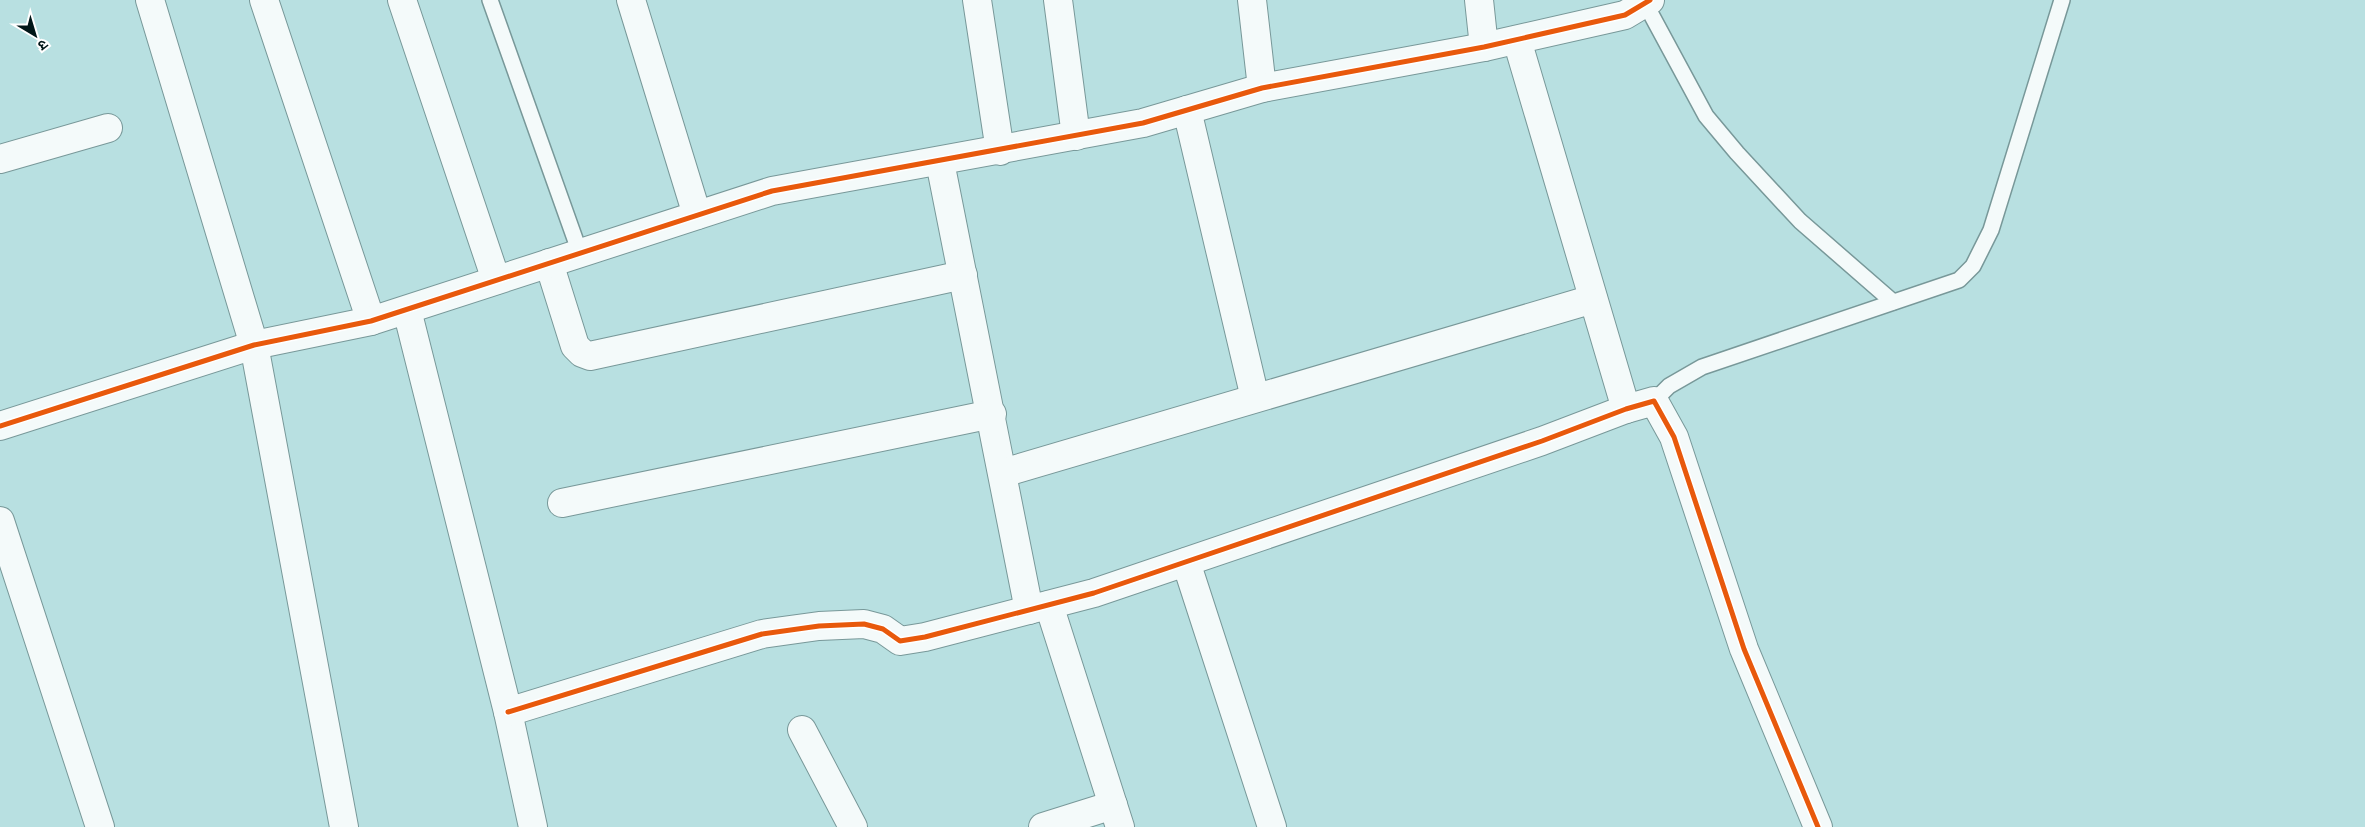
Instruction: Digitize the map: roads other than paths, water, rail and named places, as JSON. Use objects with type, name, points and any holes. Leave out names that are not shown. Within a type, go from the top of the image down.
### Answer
[{"type":"street","points":[[150,0],[254,345],[344,827]]},
{"type":"street","points":[[264,0],[371,321]]},
{"type":"street","points":[[402,0],[496,280]]},
{"type":"street","points":[[631,0],[698,215]]},
{"type":"street","points":[[977,0],[1000,151]]},
{"type":"street","points":[[1058,0],[1076,136]]},
{"type":"street","points":[[1252,0],[1262,88]]},
{"type":"street","points":[[1479,0],[1484,47]]},
{"type":"street","points":[[0,426],[254,345],[371,321],[772,191],[1144,124],[1262,88],[1484,47],[1625,15],[1647,1]]},
{"type":"street","points":[[1517,40],[1626,409]]},
{"type":"street","points":[[1188,110],[1255,398]]},
{"type":"street","points":[[0,159],[108,128]]},
{"type":"street","points":[[940,162],[1003,473],[1039,607],[1117,816],[1043,827]]},
{"type":"street","points":[[549,263],[575,346],[582,353],[590,356],[964,275]]},
{"type":"street","points":[[1003,473],[1593,299]]},
{"type":"street","points":[[407,310],[508,712],[532,827]]},
{"type":"street","points":[[508,712],[762,634],[819,626],[864,624],[883,629],[900,641],[925,637],[1094,593],[1542,441],[1626,409],[1654,401],[1674,437],[1744,649],[1818,827]]},
{"type":"street","points":[[562,502],[992,414]]},
{"type":"street","points":[[0,521],[100,827]]},
{"type":"street","points":[[1186,562],[1272,827]]},
{"type":"street","points":[[802,730],[853,827]]},
{"type":"lane","points":[[490,0],[580,253]]},
{"type":"lane","points":[[1654,401],[1669,386],[1702,367],[1959,280],[1973,266],[1991,230],[2062,0]]},
{"type":"lane","points":[[1647,1],[1706,116],[1800,222],[1893,302]]}]
